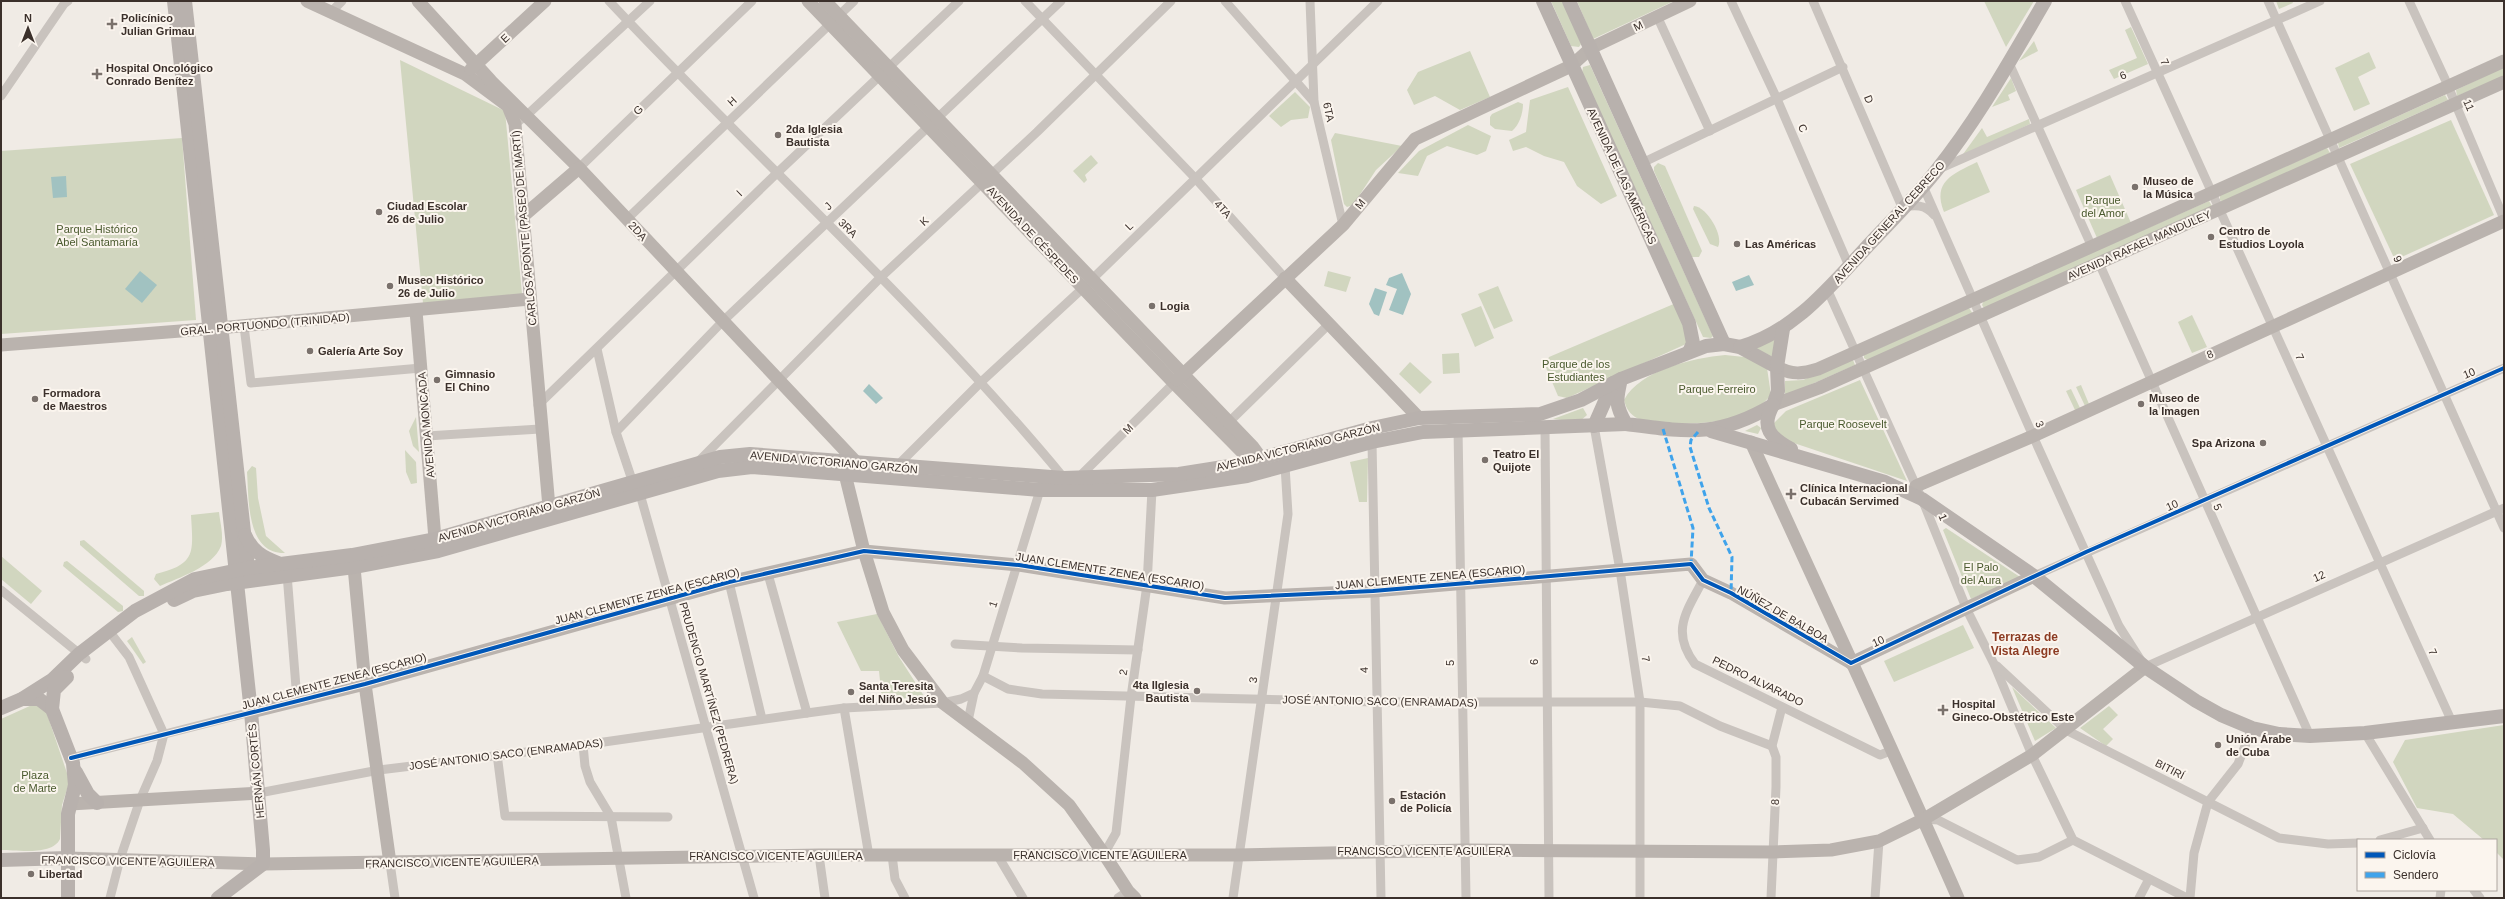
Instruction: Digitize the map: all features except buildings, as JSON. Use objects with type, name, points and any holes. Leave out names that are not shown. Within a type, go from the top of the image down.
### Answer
[{"type":"main road","points":[[174,1],[214,328]]},
{"type":"main road","points":[[185,1],[214,328]]},
{"type":"main road","name":"CARLOS APONTE (PASEO DE MARTÍ)","points":[[307,1],[465,74],[508,106],[515,124],[540,429],[549,507]]},
{"type":"main road","name":"2DA","points":[[418,1],[478,64],[491,81],[579,168],[722,322],[856,462]]},
{"type":"main road","name":"E","points":[[465,74],[478,64],[545,1]]},
{"type":"main road","name":"AVENIDA DE CÉSPEDES","points":[[808,1],[835,20],[1178,379],[1265,460]]},
{"type":"main road","name":"AVENIDA DE CÉSPEDES","points":[[825,1],[835,20]]},
{"type":"main road","name":"AVENIDA DE LAS AMÉRICAS","points":[[1543,1],[1571,66],[1689,323],[1693,343],[1689,352]]},
{"type":"main road","name":"AVENIDA DE LAS AMÉRICAS","points":[[1569,1],[1724,344]]},
{"type":"main road","name":"M","points":[[1178,379],[1342,225],[1415,139],[1571,66],[1591,48],[1690,1]]},
{"type":"main road","name":"AVENIDA GENERAL CEBRECO","points":[[1740,347],[1760,341],[1783,329],[1828,291],[1849,266],[1923,186],[1936,171],[2009,63],[2045,1]]},
{"type":"main road","name":"AVENIDA RAFAEL MANDULEY","points":[[1777,367],[1793,373],[1804,374],[2092,247],[2212,191],[2331,141],[2504,61]]},
{"type":"main road","points":[[465,74],[491,81]]},
{"type":"main road","name":"AVENIDA RAFAEL MANDULEY","points":[[1773,405],[1864,368],[2504,82]]},
{"type":"main road","name":"G","points":[[522,217],[579,168]]},
{"type":"main road","name":"8","points":[[1919,493],[2033,436],[2152,380],[2504,220]]},
{"type":"main road","name":"4TA","points":[[1285,278],[1328,325],[1419,418]]},
{"type":"main road","name":"GRAL. PORTUONDO (TRINIDAD)","points":[[1,345],[244,326],[416,311],[530,299]]},
{"type":"main road","name":"AVENIDA MONCADA","points":[[416,311],[435,539]]},
{"type":"main road","name":"HERNÁN CORTÉS","points":[[214,328],[241,574],[263,864]]},
{"type":"main road","points":[[1783,329],[1777,367],[1778,391],[1766,421],[1773,436],[1778,442],[1805,458]]},
{"type":"main road","name":"AVENIDA VICTORIANO GARZÓN","points":[[284,569],[435,539],[549,507],[636,488],[654,490],[718,471],[752,467],[1040,490],[1152,490],[1247,476],[1265,460],[1372,428],[1419,418],[1534,415],[1581,400],[1617,381],[1706,346],[1724,344],[1740,347]]},
{"type":"main road","points":[[1740,347],[1777,367]]},
{"type":"main road","name":"AVENIDA DE CÉSPEDES","points":[[1178,379],[1229,422],[1265,460]]},
{"type":"main road","points":[[1617,381],[1618,409],[1626,424]]},
{"type":"main road","points":[[1590,426],[1617,381]]},
{"type":"main road","points":[[1581,400],[1590,407],[1590,426]]},
{"type":"main road","points":[[1711,431],[1753,417],[1773,405]]},
{"type":"main road","name":"AVENIDA VICTORIANO GARZÓN","points":[[1,708],[22,699],[52,680],[156,599],[208,575],[241,574],[284,569],[354,567],[438,551],[636,488],[697,462],[720,457],[750,454],[856,462],[896,467],[1071,478],[1179,474],[1372,442],[1423,432],[1458,429],[1626,424],[1670,430],[1711,431]]},
{"type":"main road","points":[[1711,431],[1919,493],[2034,576],[2144,667],[2196,701],[2221,715],[2252,728],[2279,734],[2310,736],[2365,733],[2504,716]]},
{"type":"main road","points":[[1750,442],[1851,663],[1893,750],[1958,898]]},
{"type":"main road","points":[[654,490],[665,482],[682,477],[697,462]]},
{"type":"main road","points":[[896,467],[885,470],[859,467],[845,474],[864,550],[886,618],[903,650],[943,703],[1023,763],[1069,805],[1104,854],[1127,896]]},
{"type":"main road","points":[[208,575],[221,564],[230,551],[237,532],[252,549],[284,569]]},
{"type":"main road","name":"JUAN CLEMENTE ZENEA (ESCARIO)","points":[[252,712],[365,684],[729,582],[768,574],[864,550],[1019,565],[1225,598],[1277,597],[1373,591],[1691,564]]},
{"type":"main road","name":"NÚÑEZ DE BALBOA","points":[[1691,564],[1703,580],[1731,593],[1851,663]]},
{"type":"main road","points":[[354,567],[365,684],[379,770],[390,864]]},
{"type":"main road","name":"AVENIDA VICTORIANO GARZÓN","points":[[112,634],[146,614],[193,592],[241,574]]},
{"type":"main road","name":"10","points":[[1851,663],[1967,610],[2034,576]]},
{"type":"main road","name":"AVENIDA VICTORIANO GARZÓN","points":[[52,709],[54,690],[82,656]]},
{"type":"main road","name":"FRANCISCO VICENTE AGUILERA","points":[[1,860],[68,858],[263,864],[390,864],[618,858],[819,855],[998,856],[1238,854],[1380,850],[1773,852],[1831,850],[1879,841],[1924,819],[2032,755],[2066,730],[2144,667]]},
{"type":"main road","points":[[22,699],[38,699],[52,709],[85,789],[97,803]]},
{"type":"main road","points":[[68,898],[70,804],[75,785],[73,763]]},
{"type":"main road","name":"JOSÉ ANTONIO SACO (ENRAMADAS)","points":[[70,804],[258,793]]},
{"type":"main road","points":[[218,898],[263,864]]},
{"type":"street","points":[[1,96],[64,4],[68,1]]},
{"type":"street","points":[[331,12],[342,1]]},
{"type":"street","name":"3RA","points":[[609,1],[880,278],[1071,478]]},
{"type":"street","points":[[515,124],[527,115],[650,1]]},
{"type":"street","name":"G","points":[[579,168],[752,1]]},
{"type":"street","name":"H","points":[[627,219],[854,1]]},
{"type":"street","name":"I","points":[[538,405],[777,173],[959,1]]},
{"type":"street","name":"4TA","points":[[1025,1],[1042,20],[1096,72],[1195,178],[1285,278]]},
{"type":"street","name":"J","points":[[616,432],[722,322],[1061,1]]},
{"type":"street","name":"K","points":[[697,462],[880,278],[987,178],[1171,1]]},
{"type":"street","points":[[1225,1],[1314,102]]},
{"type":"street","name":"6TA","points":[[1310,1],[1311,65],[1314,102],[1342,225]]},
{"type":"street","name":"L","points":[[896,467],[980,383],[1087,284],[1378,1]]},
{"type":"street","name":"C","points":[[1731,1],[1777,99],[1849,266]]},
{"type":"street","name":"D","points":[[1813,1],[1843,67],[1902,208]]},
{"type":"street","name":"7","points":[[2125,1],[2452,722]]},
{"type":"street","name":"9","points":[[2268,1],[2445,393],[2500,510],[2504,528]]},
{"type":"street","name":"6","points":[[1936,171],[2320,1]]},
{"type":"street","name":"11","points":[[2409,1],[2456,104],[2504,220]]},
{"type":"street","points":[[1657,16],[1710,131]]},
{"type":"street","points":[[2009,63],[2092,247]]},
{"type":"street","points":[[1642,163],[1843,67]]},
{"type":"street","name":"3","points":[[1923,186],[2033,436],[2119,626],[2144,667]]},
{"type":"street","points":[[1902,208],[1914,205],[1923,206],[1937,218]]},
{"type":"street","name":"5","points":[[2100,263],[2310,736]]},
{"type":"street","name":"1","points":[[1828,291],[1864,368],[1888,428],[1919,493],[1967,610],[1994,664],[2032,755],[2073,840]]},
{"type":"street","points":[[1229,422],[1328,325]]},
{"type":"street","points":[[244,326],[251,383],[421,368]]},
{"type":"street","name":"PRUDENCIO MARTÍNEZ (PEDRERA)","points":[[597,349],[616,432],[636,488],[669,598],[754,898]]},
{"type":"street","name":"10","points":[[2034,576],[2504,368]]},
{"type":"street","name":"M","points":[[1071,478],[1178,379]]},
{"type":"street","name":"7","points":[[1590,426],[1620,570],[1640,702],[1640,898]]},
{"type":"street","name":"6","points":[[1545,427],[1549,898]]},
{"type":"street","points":[[427,436],[540,429]]},
{"type":"street","name":"5","points":[[1458,429],[1462,583],[1462,702],[1466,898]]},
{"type":"street","name":"4","points":[[1372,442],[1373,591],[1381,898]]},
{"type":"street","name":"3","points":[[1233,898],[1238,854],[1288,514],[1265,460]]},
{"type":"street","name":"1","points":[[968,721],[974,693],[983,676],[1019,565],[1040,490]]},
{"type":"street","name":"2","points":[[1104,854],[1116,833],[1131,697],[1147,585],[1152,490]]},
{"type":"street","name":"12","points":[[2144,667],[2379,562],[2500,510]]},
{"type":"street","points":[[284,569],[297,700]]},
{"type":"street","points":[[768,574],[807,713]]},
{"type":"street","name":"PEDRO ALVARADO","points":[[1703,580],[1684,617],[1681,628],[1682,641],[1688,655],[1695,664],[1880,755],[1893,750]]},
{"type":"street","points":[[729,582],[762,719]]},
{"type":"street","points":[[1,590],[82,656]]},
{"type":"street","points":[[110,898],[120,859],[140,800],[157,762],[164,734],[129,657],[112,634]]},
{"type":"street","points":[[955,644],[992,647],[1138,650]]},
{"type":"street","name":"BITIRÍ","points":[[1994,664],[2066,730],[2279,838],[2328,844],[2357,843]]},
{"type":"street","name":"JOSÉ ANTONIO SACO (ENRAMADAS)","points":[[983,676],[1008,689],[1042,694],[1377,702],[1640,702],[1680,706],[1720,726],[1772,746]]},
{"type":"street","points":[[943,703],[961,699],[974,693]]},
{"type":"street","name":"JOSÉ ANTONIO SACO (ENRAMADAS)","points":[[258,793],[379,770],[497,754],[583,745],[844,708],[943,703]]},
{"type":"street","name":"8","points":[[1771,898],[1776,757],[1772,746],[1782,707]]},
{"type":"street","points":[[844,708],[869,856]]},
{"type":"street","name":"JUAN CLEMENTE ZENEA (ESCARIO)","points":[[73,763],[164,734],[252,712]]},
{"type":"street","points":[[1924,819],[1938,820],[2017,860],[2039,857],[2073,840],[2189,898],[2194,853],[2208,802],[2238,764],[2252,728]]},
{"type":"street","points":[[2365,733],[2429,839]]},
{"type":"street","points":[[583,745],[585,766],[590,782],[611,817],[626,898]]},
{"type":"street","points":[[497,754],[505,816],[668,817]]},
{"type":"street","points":[[2384,839],[2423,828]]},
{"type":"street","points":[[1875,898],[1879,841]]},
{"type":"street","points":[[819,855],[825,898]]},
{"type":"street","points":[[892,856],[894,879],[904,898]]},
{"type":"street","points":[[998,856],[1023,898]]},
{"type":"street","points":[[390,864],[395,898]]},
{"type":"street","points":[[2139,898],[2149,879]]},
{"type":"green space","points":[[1551,1],[1563,1],[1581,44],[1579,47],[1571,46]]},
{"type":"green space","points":[[1577,1],[1674,1],[1593,39]]},
{"type":"green space","points":[[1984,1],[2034,1],[2006,47]]},
{"type":"green space","points":[[2276,1],[2292,1],[2293,3],[2279,9]]},
{"type":"green space","points":[[2131,27],[2148,64],[2114,79],[2109,70],[2137,58],[2125,30]]},
{"type":"green space","points":[[2034,41],[2038,51],[2019,61]]},
{"type":"green space","points":[[1470,51],[1490,97],[1460,110],[1435,96],[1414,105],[1407,90],[1418,72]]},
{"type":"green space","points":[[2369,52],[2376,68],[2358,77],[2370,104],[2354,111],[2335,68]]},
{"type":"green space","points":[[400,60],[505,111],[522,294],[423,303]]},
{"type":"green space","points":[[1590,65],[1713,336],[1711,338],[1703,337],[1582,73],[1583,67]]},
{"type":"green space","points":[[2504,67],[2504,77],[2457,96],[2456,90]]},
{"type":"green space","points":[[2011,78],[2016,91],[2008,95],[2010,100],[1992,107]]},
{"type":"green space","points":[[1568,87],[1617,196],[1601,204],[1577,186],[1564,162],[1544,156],[1526,147],[1513,151],[1509,140],[1526,132],[1530,100]]},
{"type":"green space","points":[[1295,92],[1310,107],[1308,118],[1291,120],[1281,127],[1269,116]]},
{"type":"green space","points":[[2445,95],[2448,100],[2339,148],[2338,143]]},
{"type":"green space","points":[[1518,102],[1523,104],[1522,112],[1519,122],[1512,131],[1495,129],[1490,125],[1490,117],[1492,114]]},
{"type":"green space","points":[[2029,119],[2030,124],[1961,157],[1982,128],[1987,137]]},
{"type":"green space","points":[[2451,120],[2494,215],[2395,260],[2350,164]]},
{"type":"green space","points":[[1468,125],[1491,136],[1486,151],[1477,155],[1447,146],[1427,156],[1418,176],[1398,173],[1419,151]]},
{"type":"green space","points":[[1335,133],[1402,146],[1376,170],[1353,205],[1347,207],[1344,204],[1331,140]]},
{"type":"green space","name":"Parque Histórico Abel Santamaría","points":[[182,138],[196,320],[1,334],[1,151]]},
{"type":"green space","points":[[2327,148],[2330,153],[2223,202],[2220,200],[2220,195]]},
{"type":"green space","points":[[1091,155],[1098,163],[1085,175],[1087,180],[1084,183],[1073,171]]},
{"type":"green space","points":[[1977,162],[1990,192],[1944,212],[1941,201],[1943,186],[1953,175]]},
{"type":"green space","points":[[1658,163],[1665,166],[1702,251],[1699,257],[1692,257],[1654,171],[1654,167]]},
{"type":"green space","name":"Parque del Amor","points":[[2110,175],[2131,223],[2097,238],[2076,190]]},
{"type":"green space","points":[[2209,201],[2212,206],[1984,308],[1982,305],[1984,300]]},
{"type":"green space","points":[[1694,206],[1704,211],[1713,223],[1719,236],[1718,247],[1710,244],[1693,209]]},
{"type":"green space","points":[[1328,271],[1351,277],[1346,292],[1324,286]]},
{"type":"green space","points":[[1498,286],[1513,321],[1494,329],[1478,294]]},
{"type":"green space","name":"Parque de los Estudiantes","points":[[1676,303],[1689,334],[1686,344],[1567,398],[1558,396],[1545,365],[1549,357]]},
{"type":"green space","points":[[1481,306],[1494,338],[1475,347],[1461,314]]},
{"type":"green space","points":[[1969,308],[1973,314],[1869,361],[1864,358],[1864,355]]},
{"type":"green space","points":[[2192,315],[2207,347],[2192,353],[2178,322]]},
{"type":"green space","points":[[1775,339],[1773,357],[1754,348]]},
{"type":"green space","points":[[1459,353],[1460,373],[1443,374],[1442,354]]},
{"type":"green space","name":"Parque Ferreiro","points":[[1725,355],[1754,358],[1767,368],[1771,395],[1749,413],[1722,421],[1672,424],[1657,423],[1635,417],[1628,409],[1624,400],[1642,381],[1655,373],[1668,367],[1698,359]]},
{"type":"green space","points":[[1849,360],[1853,360],[1855,365],[1787,395],[1785,394],[1785,381],[1803,380]]},
{"type":"green space","points":[[1410,362],[1432,382],[1420,394],[1399,374]]},
{"type":"green space","name":"Parque Roosevelt","points":[[1860,380],[1907,481],[1782,439],[1775,433],[1774,423],[1786,411]]},
{"type":"green space","points":[[2081,385],[2089,404],[2085,406],[2076,387]]},
{"type":"green space","points":[[2071,389],[2080,408],[2075,410],[2066,391]]},
{"type":"green space","points":[[1583,408],[1587,415],[1579,422],[1553,419]]},
{"type":"green space","points":[[416,417],[419,452],[413,446],[409,431]]},
{"type":"green space","points":[[1757,425],[1761,428],[1758,434],[1745,431]]},
{"type":"green space","points":[[405,450],[416,462],[417,483],[411,484],[406,472]]},
{"type":"green space","points":[[1368,458],[1367,502],[1359,502],[1350,462]]},
{"type":"green space","points":[[252,466],[256,468],[258,498],[266,536],[285,553],[272,551],[263,545],[256,535],[252,523],[248,496],[247,472]]},
{"type":"green space","points":[[219,512],[222,538],[221,546],[217,553],[203,566],[160,586],[154,579],[156,574],[179,566],[186,561],[190,555],[192,547],[191,515]]},
{"type":"green space","name":"El Palo del Aura","points":[[1946,528],[2020,577],[1971,599],[1943,530]]},
{"type":"green space","points":[[84,540],[144,591],[144,596],[139,596],[80,545],[80,541]]},
{"type":"green space","points":[[1,556],[42,591],[31,604],[1,579]]},
{"type":"green space","points":[[67,561],[123,606],[123,611],[118,612],[63,566],[64,562]]},
{"type":"green space","points":[[877,614],[899,657],[924,696],[882,701],[879,671],[861,671],[837,622]]},
{"type":"green space","points":[[1963,625],[1974,648],[1894,682],[1884,661]]},
{"type":"green space","points":[[132,637],[146,662],[143,664],[127,641]]},
{"type":"green space","points":[[2012,687],[2056,728],[2035,741]]},
{"type":"green space","name":"Plaza de Marte","points":[[32,705],[37,705],[46,711],[68,776],[68,786],[62,805],[60,839],[50,848],[42,850],[1,850],[1,719]]},
{"type":"green space","points":[[2109,706],[2118,715],[2103,729],[2113,739],[2106,746],[2080,728]]},
{"type":"green space","points":[[2504,725],[2504,860],[2497,853],[2497,839],[2483,839],[2453,814],[2417,808],[2393,762],[2405,740]]},
{"type":"water","points":[[66,176],[67,197],[53,198],[51,177]]},
{"type":"water","points":[[140,271],[157,285],[142,303],[125,289]]},
{"type":"water","points":[[1402,273],[1411,294],[1403,315],[1389,310],[1397,289],[1386,285],[1389,278]]},
{"type":"water","points":[[1749,275],[1754,285],[1736,291],[1732,282]]},
{"type":"water","points":[[1375,288],[1387,292],[1379,316],[1374,314],[1369,304]]},
{"type":"water","points":[[869,384],[883,398],[876,404],[863,391]]},
{"type":"marked path","points":[[1663,429],[1693,528],[1691,564]]},
{"type":"marked path","points":[[1698,432],[1691,440],[1690,447],[1709,508],[1732,557],[1731,593]]},
{"type":"cycle path","points":[[71,758],[365,684],[729,582],[864,551],[1019,565],[1225,598],[1373,591],[1691,564],[1703,580],[1731,593],[1851,663],[2086,552],[2504,368]]},
{"type":"place","name":"Policínico Julian Grimau","points":[[112,24]]},
{"type":"place","name":"Hospital Oncológico Conrado Benítez","points":[[97,74]]},
{"type":"place","name":"2da Iglesia Bautista","points":[[778,135]]},
{"type":"place","name":"Museo de la Música","points":[[2135,187]]},
{"type":"place","name":"Ciudad Escolar 26 de Julio","points":[[379,212]]},
{"type":"place","name":"Centro de Estudios Loyola","points":[[2211,237]]},
{"type":"place","name":"Las Américas","points":[[1737,244]]},
{"type":"place","name":"Museo Histórico 26 de Julio","points":[[390,286]]},
{"type":"place","name":"Logia","points":[[1152,306]]},
{"type":"place","name":"Galería Arte Soy","points":[[310,351]]},
{"type":"place","name":"Gimnasio El Chino","points":[[437,380]]},
{"type":"place","name":"Formadora de Maestros","points":[[35,399]]},
{"type":"place","name":"Museo de la Imagen","points":[[2141,404]]},
{"type":"place","name":"Spa Arizona","points":[[2263,443]]},
{"type":"place","name":"Teatro El Quijote","points":[[1485,460]]},
{"type":"place","name":"Clínica Internacional Cubacán Servimed","points":[[1791,494]]},
{"type":"place","name":"4ta IIglesia Bautista","points":[[1197,691]]},
{"type":"place","name":"Santa Teresita del Niño Jesús","points":[[851,692]]},
{"type":"place","name":"Hospital Gineco-Obstétrico Este","points":[[1943,710]]},
{"type":"place","name":"Unión Árabe de Cuba","points":[[2218,745]]},
{"type":"place","name":"Estación de Policía","points":[[1392,801]]},
{"type":"place","name":"Libertad","points":[[31,874]]},
{"type":"district","name":"Terrazas de Vista Alegre","points":[[2025,644]]}]
